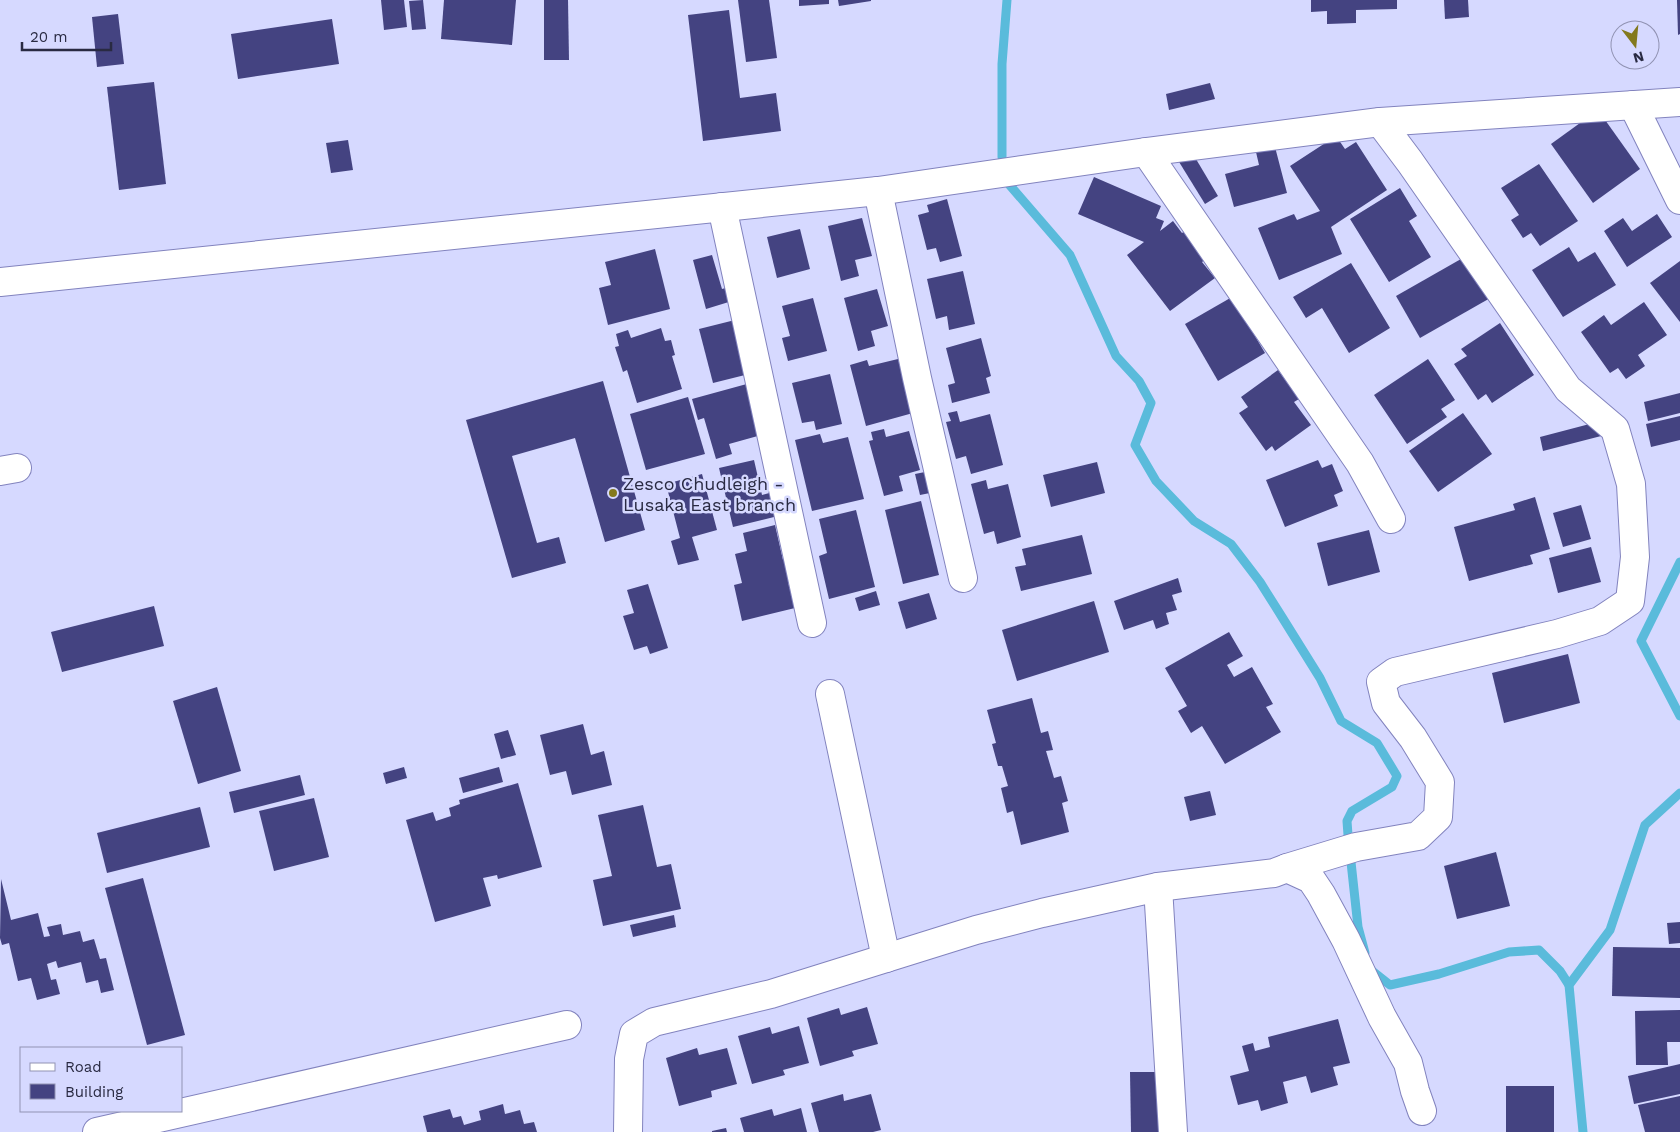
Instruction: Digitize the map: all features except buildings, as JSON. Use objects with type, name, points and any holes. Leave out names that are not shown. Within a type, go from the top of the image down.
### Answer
[{"type":"street","points":[[0,282],[878,191],[1146,152],[1380,122],[1680,102]]},
{"type":"street","points":[[1633,105],[1680,200]]},
{"type":"street","points":[[628,1132],[629,1059],[634,1034],[654,1022],[772,994],[976,930],[1033,915],[1158,887],[1274,873],[1356,847],[1418,836],[1438,816],[1440,782],[1413,738],[1386,703],[1381,682],[1395,672],[1557,634],[1600,621],[1630,601],[1635,557],[1631,484],[1615,429],[1568,389],[1410,162],[1380,122]]},
{"type":"street","points":[[1146,152],[1360,463],[1391,518]]},
{"type":"street","points":[[878,191],[917,378],[963,578]]},
{"type":"street","points":[[722,208],[812,622]]},
{"type":"street","points":[[830,694],[886,958]]},
{"type":"street","points":[[1287,868],[1311,879],[1321,894],[1346,940],[1382,1017],[1408,1063],[1422,1111]]},
{"type":"street","points":[[1158,887],[1173,1132]]},
{"type":"street","points":[[97,1132],[567,1025]]},
{"type":"waterway","points":[[1002,157],[1002,64],[1007,0]]},
{"type":"waterway","points":[[1007,182],[1070,255],[1116,356],[1139,381],[1151,403],[1135,445],[1156,481],[1194,521],[1231,544],[1260,582],[1320,678],[1341,721],[1377,743],[1397,776],[1392,787],[1352,811],[1347,821],[1348,835]]},
{"type":"waterway","points":[[1680,562],[1641,641],[1680,716]]},
{"type":"waterway","points":[[1583,1132],[1569,985],[1610,930],[1645,825],[1680,793]]},
{"type":"waterway","points":[[1351,862],[1358,927],[1365,953]]},
{"type":"waterway","points":[[1371,970],[1390,985],[1439,974],[1509,952],[1539,950],[1560,971],[1569,985]]},
{"type":"place","name":"Zesco Chudleigh - Lusaka East branch","points":[[613,493]]}]
